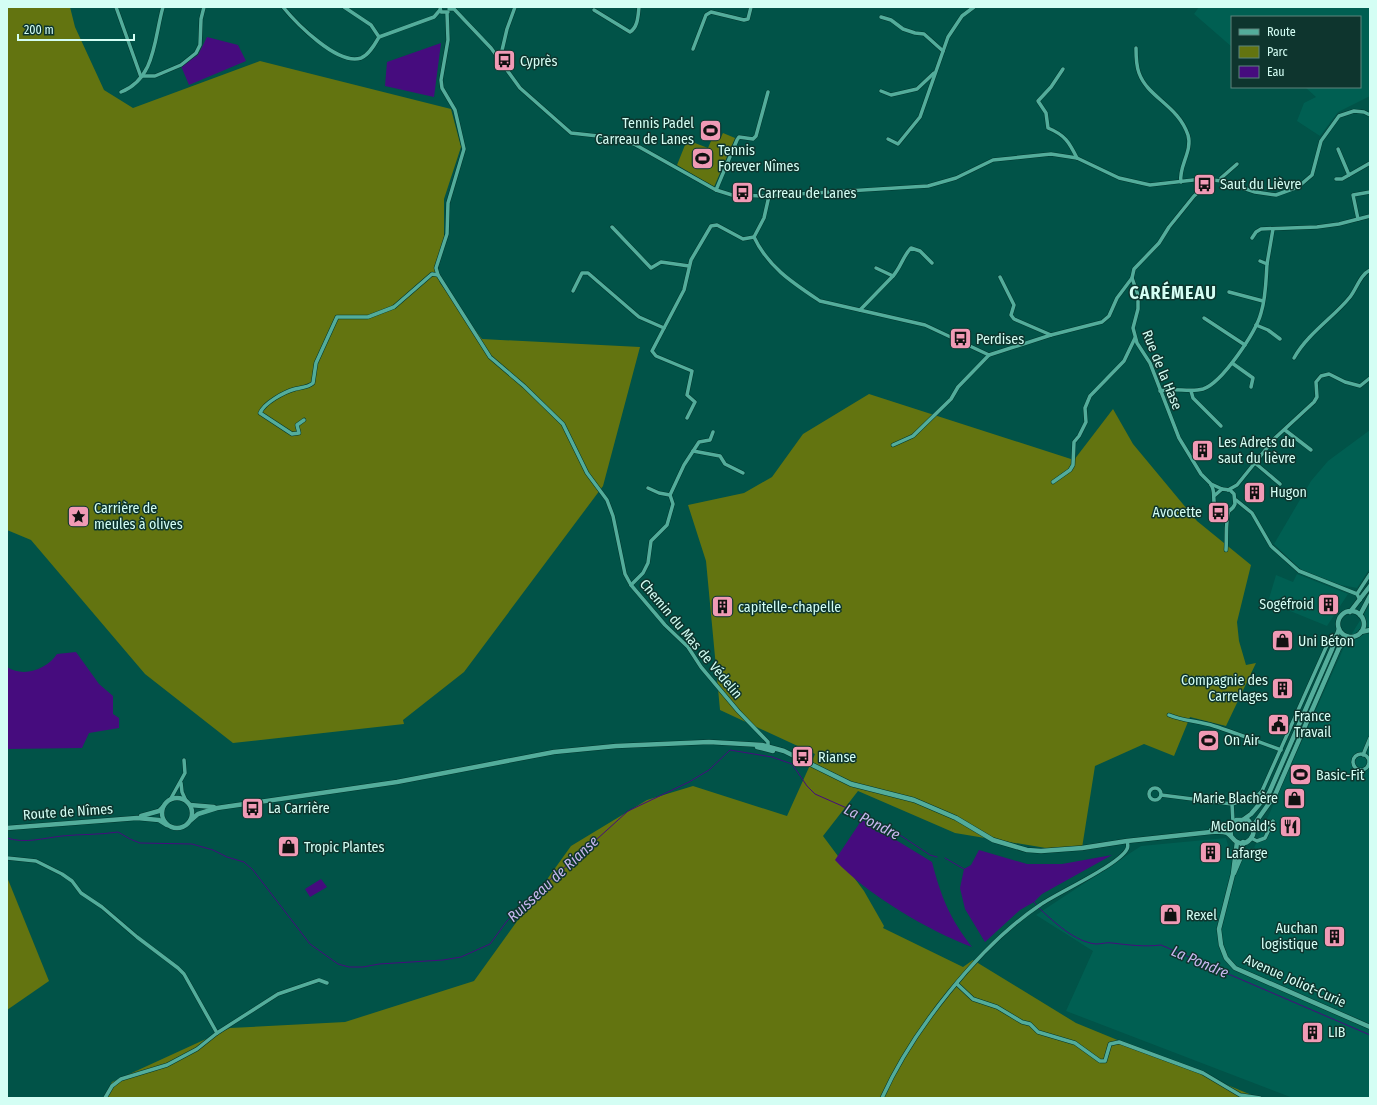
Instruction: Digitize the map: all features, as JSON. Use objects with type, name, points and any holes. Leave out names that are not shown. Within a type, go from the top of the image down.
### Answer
[{"type":"main road","points":[[1204,833],[1242,819],[1251,814],[1269,792],[1337,635],[1340,618],[1350,612],[1370,586]]},
{"type":"main road","points":[[1360,615],[1370,596]]},
{"type":"main road","points":[[191,820],[192,813],[190,805],[186,801],[178,798],[170,800],[164,806],[162,816],[167,824],[178,828],[185,826],[198,814],[217,808],[397,782],[554,752],[671,743],[709,742],[739,743],[768,748],[791,755],[851,784],[914,800],[962,822],[992,840],[1010,847],[1041,851],[1082,848],[1125,841],[1219,831],[1231,836],[1237,842],[1243,842],[1251,838],[1254,833],[1253,826],[1275,795],[1339,648],[1348,637],[1356,636],[1361,632],[1370,629],[1364,623],[1360,615],[1350,612]]},
{"type":"main road","points":[[1361,632],[1364,623]]},
{"type":"main road","points":[[1339,629],[1348,637]]},
{"type":"main road","points":[[190,805],[217,808]]},
{"type":"main road","name":"Route de Nîmes","points":[[132,818],[159,811],[164,806]]},
{"type":"main road","name":"Route de Nîmes","points":[[7,828],[132,818],[148,818],[167,824]]},
{"type":"main road","points":[[1242,819],[1253,826]]},
{"type":"main road","points":[[1231,836],[1230,828],[1232,823]]},
{"type":"main road","name":"Avenue Joliot-Curie","points":[[1237,842],[1233,874],[1219,929],[1221,945],[1226,958],[1236,968],[1370,1027]]},
{"type":"main road","name":"Avenue Joliot-Curie","points":[[1233,874],[1238,867],[1243,842]]},
{"type":"street","points":[[116,7],[142,77]]},
{"type":"street","points":[[121,92],[132,88],[147,69],[152,57],[163,7]]},
{"type":"street","points":[[142,77],[161,74],[181,65],[196,53],[200,45],[201,19],[204,7]]},
{"type":"street","points":[[283,7],[307,32],[328,48],[347,58],[353,59],[364,56],[376,44],[379,37],[424,22],[444,10],[454,9],[500,59],[520,88],[571,134],[608,137],[634,144],[716,190],[732,195],[769,196],[928,186],[956,178],[993,160],[1051,154],[1078,158],[1120,178],[1150,185],[1202,179],[1222,181],[1255,192],[1276,195],[1288,192],[1312,175],[1321,141],[1339,116],[1354,111],[1364,112],[1370,115]]},
{"type":"street","points":[[344,7],[371,25],[379,37]]},
{"type":"street","points":[[500,59],[507,29],[515,7]]},
{"type":"street","points":[[594,10],[624,26],[630,32],[634,30],[637,22],[639,7]]},
{"type":"street","points":[[693,48],[706,14],[711,12],[744,20],[748,19],[751,7]]},
{"type":"street","points":[[888,139],[898,144],[920,117],[935,72],[952,31],[962,16],[974,7]]},
{"type":"street","points":[[304,420],[297,425],[299,433],[292,434],[260,413],[262,408],[272,401],[295,389],[307,387],[313,383],[316,363],[337,317],[368,317],[394,307],[432,274],[438,275],[436,268],[447,234],[448,203],[464,150],[455,110],[442,88],[441,80],[448,40],[447,19],[444,10]]},
{"type":"street","points":[[881,17],[891,20],[903,29],[924,34],[943,51]]},
{"type":"street","points":[[1136,48],[1138,70],[1144,83],[1178,114],[1188,137],[1187,157],[1180,176],[1181,182]]},
{"type":"street","points":[[1063,69],[1038,101],[1046,114],[1048,128],[1060,133],[1068,141],[1078,158]]},
{"type":"street","points":[[881,91],[891,95],[917,89],[935,72]]},
{"type":"street","points":[[716,190],[737,140],[739,138],[753,139],[756,136],[761,113],[768,92]]},
{"type":"street","points":[[1338,150],[1349,175]]},
{"type":"street","points":[[1336,180],[1349,175],[1370,163]]},
{"type":"street","points":[[1222,181],[1221,178],[1237,164]]},
{"type":"street","points":[[893,445],[913,436],[951,399],[958,387],[989,355],[1051,335],[1102,322],[1109,316],[1116,298],[1132,278],[1134,269],[1159,243],[1169,227],[1194,196],[1213,180]]},
{"type":"street","points":[[1358,219],[1353,195],[1370,192]]},
{"type":"street","points":[[754,237],[764,218],[769,196]]},
{"type":"street","points":[[1252,238],[1256,232],[1261,229],[1314,227],[1339,224],[1370,216]]},
{"type":"street","points":[[687,418],[695,402],[687,395],[692,372],[656,356],[652,351],[684,290],[689,266],[697,248],[714,224],[743,239],[754,237]]},
{"type":"street","points":[[612,227],[651,268],[661,262],[689,266]]},
{"type":"street","points":[[1160,391],[1191,391],[1214,384],[1245,345],[1261,315],[1273,229]]},
{"type":"street","points":[[754,237],[760,250],[774,268],[819,300],[925,325],[989,355]]},
{"type":"street","points":[[860,310],[893,276],[901,266],[905,254],[911,248],[920,251],[932,263]]},
{"type":"street","points":[[1260,261],[1267,264]]},
{"type":"street","points":[[876,268],[893,276]]},
{"type":"street","points":[[1294,358],[1311,335],[1340,308],[1362,277],[1370,270]]},
{"type":"street","points":[[573,291],[582,273],[588,272],[639,317],[664,328]]},
{"type":"street","name":"Chemin du Mas de Védelin","points":[[438,275],[490,357],[524,386],[563,424],[587,473],[607,502],[613,516],[625,574],[631,585],[665,625],[688,647],[701,667],[738,711],[768,742],[768,748]]},
{"type":"street","points":[[1000,277],[1014,305],[1011,315],[1014,319],[1051,335]]},
{"type":"street","name":"Rue de la Hase","points":[[1132,278],[1138,300],[1133,328],[1135,338],[1150,363],[1179,438],[1201,474],[1211,484]]},
{"type":"street","points":[[1229,292],[1263,301]]},
{"type":"street","points":[[1204,318],[1245,345]]},
{"type":"street","points":[[1256,325],[1268,330],[1280,339]]},
{"type":"street","points":[[1053,482],[1070,470],[1073,465],[1074,442],[1079,436],[1086,422],[1085,408],[1090,396],[1124,361],[1135,338]]},
{"type":"street","points":[[1232,363],[1253,378],[1251,387]]},
{"type":"street","points":[[1228,490],[1237,484],[1275,438],[1314,402],[1317,397],[1316,382],[1321,376],[1329,374],[1345,382],[1360,386],[1370,379]]},
{"type":"street","points":[[1191,391],[1193,398],[1220,426]]},
{"type":"street","points":[[1285,430],[1311,450]]},
{"type":"street","points":[[631,585],[643,573],[648,563],[651,541],[667,525],[673,504],[670,495],[684,465],[701,441],[710,440],[713,432]]},
{"type":"street","points":[[693,451],[720,456],[725,464],[743,473]]},
{"type":"street","points":[[1255,463],[1280,484]]},
{"type":"street","points":[[1211,484],[1228,490],[1234,494]]},
{"type":"street","points":[[1211,484],[1214,489],[1213,500],[1215,507],[1223,512],[1227,518]]},
{"type":"street","points":[[1237,484],[1234,494],[1236,500],[1252,513],[1271,546],[1299,570],[1357,594],[1360,600]]},
{"type":"street","points":[[648,488],[659,494],[670,495]]},
{"type":"street","points":[[1214,496],[1222,489]]},
{"type":"street","points":[[1223,512],[1234,506],[1236,500]]},
{"type":"street","points":[[1234,506],[1244,507]]},
{"type":"street","points":[[1226,550],[1228,530],[1227,518],[1229,510]]},
{"type":"street","points":[[1357,594],[1370,574]]},
{"type":"street","points":[[1161,795],[1232,804],[1258,795],[1262,791],[1281,750],[1328,643],[1337,635]]},
{"type":"street","points":[[1169,715],[1180,719],[1194,720],[1215,726],[1281,750]]},
{"type":"street","points":[[762,735],[762,747]]},
{"type":"street","points":[[1363,755],[1370,738]]},
{"type":"street","points":[[1357,755],[1363,755],[1368,758],[1368,766],[1364,770],[1358,770],[1354,766],[1353,760],[1357,755]]},
{"type":"street","points":[[170,800],[185,773],[184,760]]},
{"type":"street","points":[[181,782],[182,792],[186,801]]},
{"type":"street","points":[[1232,804],[1234,813],[1232,823]]},
{"type":"street","points":[[1234,813],[1242,819]]},
{"type":"street","points":[[1251,838],[1257,841],[1265,838],[1273,821]]},
{"type":"street","points":[[882,1098],[900,1062],[945,998],[992,945],[1038,906],[1091,876],[1124,854],[1127,849],[1125,841]]},
{"type":"street","points":[[7,858],[36,861],[62,874],[72,881],[81,893],[102,907],[137,937],[178,968],[184,974],[217,1033]]},
{"type":"street","points":[[106,1098],[112,1086],[121,1079],[167,1065],[197,1050],[217,1033],[278,994],[319,980],[327,983]]},
{"type":"street","points":[[957,984],[973,999],[997,1007],[1022,1022],[1030,1024],[1038,1032],[1075,1043],[1100,1061],[1105,1061],[1110,1044],[1118,1042],[1203,1073],[1240,1095],[1260,1098]]},
{"type":"shaded area","points":[[1199,7],[1370,7],[1370,96],[1338,112],[1320,136],[1297,121],[1304,103],[1316,97],[1306,88],[1361,88],[1361,16],[1231,16],[1231,46],[1194,14]]},
{"type":"shaded area","points":[[1370,430],[1370,568],[1357,588],[1341,585],[1300,569],[1274,544],[1311,481],[1328,461]]},
{"type":"shaded area","points":[[1297,574],[1348,594],[1327,626],[1268,602],[1276,575],[1293,582]]},
{"type":"shaded area","points":[[1370,604],[1370,1098],[1293,1098],[1066,1011],[1093,951],[1036,915],[1141,846],[1226,838],[1229,849],[1254,848],[1345,645]]},
{"type":"green space","points":[[7,7],[70,7],[75,27],[104,90],[133,108],[260,61],[451,109],[461,147],[444,199],[444,239],[435,266],[440,283],[482,339],[640,347],[603,486],[464,672],[403,720],[404,724],[233,743],[145,674],[31,540],[7,530]]},
{"type":"green space","name":"Tennis Forever Nîmes","points":[[723,133],[735,138],[714,187],[677,165],[687,140],[708,148],[714,134],[721,137]]},
{"type":"green space","points":[[869,394],[1074,460],[1113,409],[1133,444],[1197,521],[1251,565],[1237,622],[1239,641],[1246,665],[1256,663],[1226,726],[1190,717],[1174,756],[1144,744],[1095,766],[1082,848],[1046,848],[955,833],[858,791],[823,836],[864,891],[884,926],[883,928],[963,967],[973,960],[1076,1023],[1259,1098],[103,1098],[112,1082],[230,1028],[345,1022],[474,981],[571,846],[647,800],[693,786],[787,816],[815,754],[720,710],[706,561],[688,505],[744,493],[772,477],[803,434]]},
{"type":"green space","points":[[7,877],[49,981],[7,1010]]},
{"type":"water","points":[[207,37],[238,45],[246,61],[189,85],[181,66],[198,55]]},
{"type":"water","points":[[441,43],[434,97],[385,86],[387,62]]},
{"type":"water","points":[[76,652],[99,684],[113,696],[113,714],[119,718],[119,728],[89,733],[82,748],[7,749],[7,667],[21,672],[28,672],[41,668],[57,654]]},
{"type":"water","points":[[860,819],[877,827],[875,831],[891,837],[932,862],[947,907],[964,937],[972,947],[937,931],[899,910],[863,886],[835,860],[859,824]]},
{"type":"water","points":[[979,850],[1027,864],[1062,864],[1112,855],[1042,894],[1034,902],[1020,910],[985,942],[965,909],[960,888],[964,869],[971,865]]},
{"type":"water","points":[[321,879],[327,887],[310,897],[305,889]]},
{"type":"waterway","name":"Ruisseau de Rianse","points":[[7,838],[28,841],[62,836],[118,832],[140,843],[192,844],[213,850],[227,857],[244,862],[253,870],[310,944],[338,964],[349,967],[443,960],[461,957],[490,944],[507,921],[534,893],[575,859],[628,811],[689,782],[709,770],[730,750],[772,757],[792,764],[807,786],[815,794],[858,813],[903,837],[930,855],[937,857]]},
{"type":"waterway","name":"La Pondre","points":[[945,858],[964,869]]},
{"type":"waterway","name":"La Pondre","points":[[1034,902],[1037,906]]},
{"type":"waterway","name":"La Pondre","points":[[1039,908],[1065,930],[1080,940],[1096,944],[1110,943],[1143,946],[1161,945],[1370,1035]]},
{"type":"place","name":"Cyprès","points":[[504,61]]},
{"type":"place","name":"Tennis Padel Carreau de Lanes","points":[[710,131]]},
{"type":"place","name":"Tennis Forever Nîmes","points":[[703,158]]},
{"type":"place","name":"Saut du Lièvre","points":[[1204,184]]},
{"type":"place","name":"Carreau de Lanes","points":[[742,193]]},
{"type":"place","name":"Perdises","points":[[961,339]]},
{"type":"place","name":"Les Adrets du saut du lièvre","points":[[1203,450]]},
{"type":"place","name":"Hugon","points":[[1254,492]]},
{"type":"place","name":"Avocette","points":[[1218,512]]},
{"type":"place","name":"Carrière de meules à olives","points":[[79,516]]},
{"type":"place","name":"Sogéfroid","points":[[1329,604]]},
{"type":"place","name":"capitelle-chapelle","points":[[722,607]]},
{"type":"place","name":"Uni Béton","points":[[1282,641]]},
{"type":"place","name":"Compagnie des Carrelages","points":[[1283,688]]},
{"type":"place","name":"France Travail","points":[[1279,724]]},
{"type":"place","name":"On Air","points":[[1208,740]]},
{"type":"place","name":"Rianse","points":[[802,757]]},
{"type":"place","name":"Basic-Fit","points":[[1301,775]]},
{"type":"place","name":"Marie Blachère","points":[[1294,798]]},
{"type":"place","name":"La Carrière","points":[[252,808]]},
{"type":"place","name":"McDonald's","points":[[1291,826]]},
{"type":"place","name":"Tropic Plantes","points":[[289,847]]},
{"type":"place","name":"Lafarge","points":[[1210,853]]},
{"type":"place","name":"Rexel","points":[[1170,915]]},
{"type":"place","name":"Auchan logistique","points":[[1334,936]]},
{"type":"place","name":"LIB","points":[[1312,1032]]},
{"type":"district","name":"CARÉMEAU","points":[[1173,293]]}]
